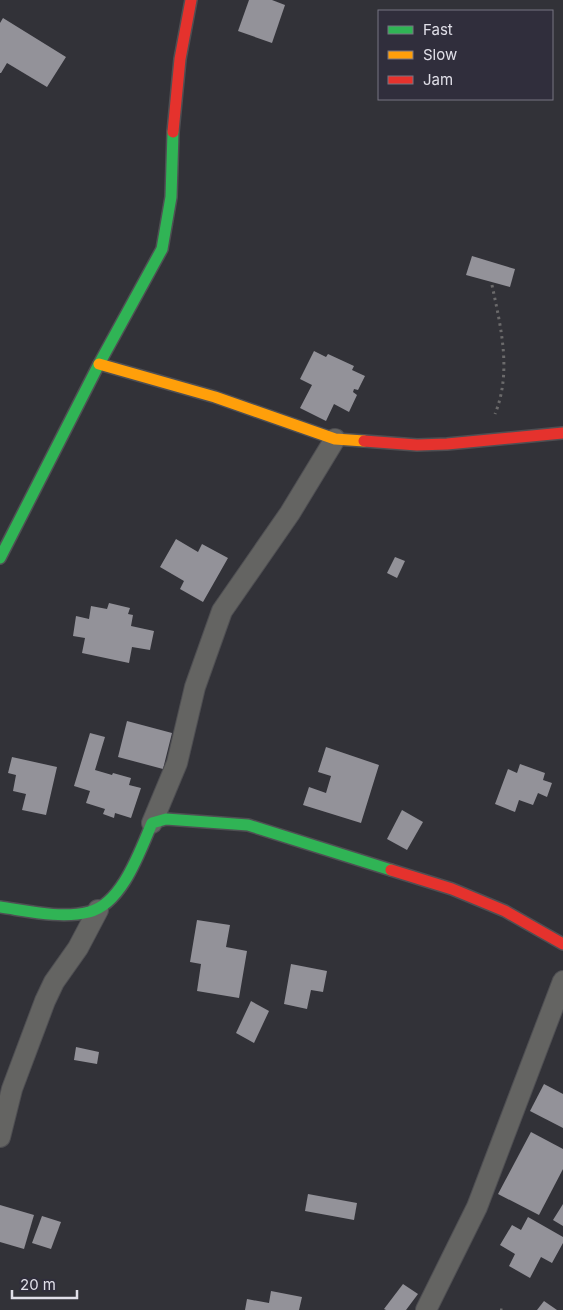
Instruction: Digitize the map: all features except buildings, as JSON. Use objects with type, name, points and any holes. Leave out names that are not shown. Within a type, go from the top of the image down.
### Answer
[{"type":"street","points":[[0,558],[100,364],[162,249],[171,197],[173,118],[180,59],[191,0]]},
{"type":"street","points":[[100,364],[215,397],[335,439],[417,445],[484,441],[563,433]]},
{"type":"street","points":[[0,1137],[12,1089],[54,982],[78,948],[98,910],[117,893],[137,859],[177,763],[195,687],[222,611],[290,513],[335,439]]},
{"type":"street","points":[[152,823],[166,819],[248,825],[452,889],[505,911],[563,944]]},
{"type":"street","points":[[0,907],[69,915],[98,910]]},
{"type":"street","points":[[426,1310],[477,1206],[563,981]]},
{"type":"path","points":[[484,441],[500,401],[505,369],[501,330],[492,285]]},
{"type":"path","points":[[500,1310],[506,1310]]},
{"type":"traffic: fast","points":[[0,558],[99,364],[162,249],[171,197],[173,132]]},
{"type":"traffic: fast","points":[[0,907],[44,914],[67,915],[89,912],[101,907],[111,899],[128,875],[152,823],[166,819],[248,825],[391,870]]},
{"type":"traffic: slow","points":[[99,364],[215,397],[335,439],[364,441]]},
{"type":"traffic: jam","points":[[173,132],[180,59],[191,0]]},
{"type":"traffic: jam","points":[[364,441],[417,445],[447,444],[563,433]]},
{"type":"traffic: jam","points":[[391,870],[452,889],[505,911],[563,944]]}]
